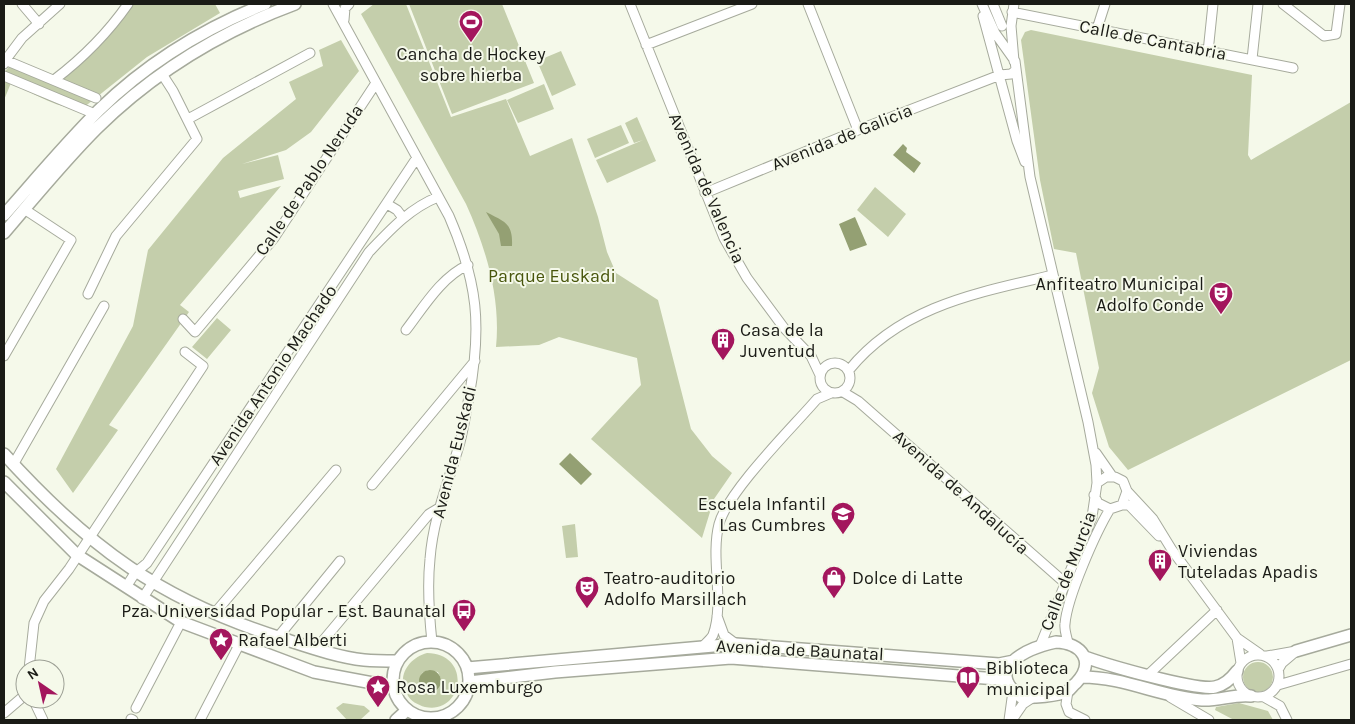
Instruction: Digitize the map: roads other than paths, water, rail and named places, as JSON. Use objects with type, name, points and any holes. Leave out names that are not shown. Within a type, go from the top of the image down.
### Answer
[{"type":"main road","points":[[4,216],[95,114],[170,53],[229,19],[265,4]]},
{"type":"main road","points":[[4,233],[60,167],[99,127],[162,74],[236,28],[295,4]]},
{"type":"main road","points":[[4,454],[53,507],[89,538],[135,573],[153,583],[239,625],[316,649],[363,660],[398,661]]},
{"type":"main road","points":[[4,482],[78,555],[142,599],[181,622],[314,672],[394,687]]},
{"type":"main road","points":[[1296,651],[1351,635]]},
{"type":"main road","points":[[432,642],[444,644],[454,650],[467,668],[469,682],[466,694],[459,705],[449,713],[438,719],[422,719],[407,710],[398,700],[393,674],[398,661],[407,651],[418,644],[432,642]]},
{"type":"main road","points":[[1085,657],[1086,666],[1082,677],[1068,691],[1032,698],[1021,697],[1009,687],[1005,675],[1007,668],[1014,661],[1040,646],[1068,642],[1078,648],[1085,657],[1108,666],[1205,688],[1223,684],[1239,668]]},
{"type":"main road","name":"Avenida de Baunatal","points":[[467,668],[736,644],[1000,664],[1014,661]]},
{"type":"main road","name":"Avenida de Baunatal","points":[[469,682],[555,672],[731,658],[993,679],[1009,687]]},
{"type":"main road","points":[[1082,677],[1105,677],[1163,693],[1203,700],[1237,694],[1251,696]]},
{"type":"main road","points":[[396,720],[407,710]]},
{"type":"street","points":[[22,4],[39,24]]},
{"type":"street","points":[[60,4],[13,49],[4,62],[96,98]]},
{"type":"street","points":[[54,80],[83,58],[117,20],[128,4]]},
{"type":"street","name":"Avenida Euskadi","points":[[333,4],[460,241],[468,265],[475,301],[478,336],[475,361],[460,440],[439,508],[429,567],[428,594],[432,642]]},
{"type":"street","points":[[344,22],[343,14],[349,4]]},
{"type":"street","name":"Avenida de Valencia","points":[[630,4],[724,238],[747,278],[780,322],[811,356],[820,375]]},
{"type":"street","points":[[646,45],[752,4]]},
{"type":"street","points":[[808,4],[858,130]]},
{"type":"street","points":[[981,4],[1017,141],[1030,176]]},
{"type":"street","points":[[981,4],[995,33],[1014,63]]},
{"type":"street","points":[[993,4],[1002,26]]},
{"type":"street","points":[[1097,29],[1105,4]]},
{"type":"street","points":[[1208,52],[1213,4]]},
{"type":"street","points":[[1252,59],[1258,4]]},
{"type":"street","points":[[1284,4],[1324,36],[1336,34],[1340,4]]},
{"type":"street","points":[[1013,8],[1014,63],[1030,176],[1093,449],[1097,484],[1094,495],[1098,503],[1110,509],[1129,505],[1172,550]]},
{"type":"street","name":"Calle de Cantabria","points":[[1013,8],[1097,29],[1293,68]]},
{"type":"street","points":[[188,119],[310,53]]},
{"type":"street","points":[[980,83],[991,75],[999,57],[1014,63]]},
{"type":"street","name":"Avenida de Galicia","points":[[705,193],[858,130],[1000,75],[1011,74],[1014,63]]},
{"type":"street","points":[[88,294],[116,236],[197,139],[188,119],[162,74]]},
{"type":"street","points":[[4,76],[95,114]]},
{"type":"street","name":"Calle de Pablo Neruda","points":[[183,319],[195,332],[274,238],[376,83]]},
{"type":"street","name":"Avenida Antonio Machado","points":[[126,588],[135,573],[147,563],[155,552],[416,159]]},
{"type":"street","name":"Avenida Antonio Machado","points":[[142,599],[369,252],[403,218],[426,202],[438,197]]},
{"type":"street","points":[[387,204],[397,210],[403,218]]},
{"type":"street","points":[[4,356],[71,240],[24,209]]},
{"type":"street","points":[[406,330],[447,279],[457,270],[468,265]]},
{"type":"street","points":[[703,646],[713,636],[717,616],[716,569],[719,525],[730,500],[817,399],[821,385],[820,375],[830,364],[841,364],[862,354],[917,314],[976,293],[1053,275]]},
{"type":"street","points":[[13,465],[104,306]]},
{"type":"street","points":[[29,659],[30,644],[37,616],[44,601],[78,555],[204,366],[185,352]]},
{"type":"street","points":[[817,399],[831,393],[843,392],[850,382],[849,370],[862,354]]},
{"type":"street","name":"Avenida de Valencia","points":[[811,356],[830,364]]},
{"type":"street","points":[[372,485],[475,361]]},
{"type":"street","points":[[841,364],[849,370]]},
{"type":"street","name":"Avenida de Andalucía","points":[[850,382],[858,401]]},
{"type":"street","points":[[821,385],[831,393]]},
{"type":"street","name":"Avenida de Andalucía","points":[[843,392],[858,401],[1064,582]]},
{"type":"street","points":[[1093,449],[1112,476],[1123,482],[1127,491],[1146,511],[1172,550],[1237,638],[1263,655],[1278,670]]},
{"type":"street","points":[[214,614],[336,470]]},
{"type":"street","points":[[1097,484],[1102,479],[1112,476]]},
{"type":"street","points":[[1122,505],[1127,491]]},
{"type":"street","name":"Calle de Murcia","points":[[1040,646],[1064,582],[1092,517],[1094,495]]},
{"type":"street","points":[[316,649],[429,514],[439,508]]},
{"type":"street","name":"Calle de Murcia","points":[[1068,642],[1064,625],[1069,602],[1102,522],[1110,509]]},
{"type":"street","points":[[155,552],[169,558]]},
{"type":"street","points":[[278,637],[340,561]]},
{"type":"street","points":[[1149,674],[1216,610]]},
{"type":"street","points":[[717,616],[724,635],[736,644]]},
{"type":"street","points":[[136,708],[181,622]]},
{"type":"street","points":[[1237,638],[1241,687],[1251,696],[1264,697],[1280,706],[1287,720]]},
{"type":"street","points":[[200,720],[239,645]]},
{"type":"street","points":[[1239,668],[1245,659],[1296,651]]},
{"type":"street","points":[[1278,685],[1278,670],[1282,663],[1296,651]]},
{"type":"street","points":[[1264,697],[1278,685],[1351,664]]},
{"type":"street","points":[[1009,687],[1011,720]]},
{"type":"street","points":[[1068,691],[1066,704],[1069,712],[1085,720]]},
{"type":"street","points":[[1163,693],[1209,720]]},
{"type":"street","points":[[1011,720],[1023,704],[1032,698]]},
{"type":"street","points":[[4,712],[15,703]]},
{"type":"place","name":"Cancha de Hockey sobre hierba","points":[[471,43]]},
{"type":"place","name":"Anfiteatro Municipal Adolfo Conde","points":[[1221,315]]},
{"type":"place","name":"Casa de la Juventud","points":[[723,361]]},
{"type":"place","name":"Escuela Infantil Las Cumbres","points":[[843,535]]},
{"type":"place","name":"Viviendas Tuteladas Apadis","points":[[1160,582]]},
{"type":"place","name":"Dolce di Latte","points":[[834,599]]},
{"type":"place","name":"Teatro-auditorio Adolfo Marsillach","points":[[587,609]]},
{"type":"place","name":"Pza. Universidad Popular - Est. Baunatal","points":[[464,632]]},
{"type":"place","name":"Rafael Alberti","points":[[221,661]]},
{"type":"place","name":"Biblioteca municipal","points":[[968,699]]},
{"type":"place","name":"Rosa Luxemburgo","points":[[378,708]]},
{"type":"park label","name":"Parque Euskadi","points":[[552,276]]}]
